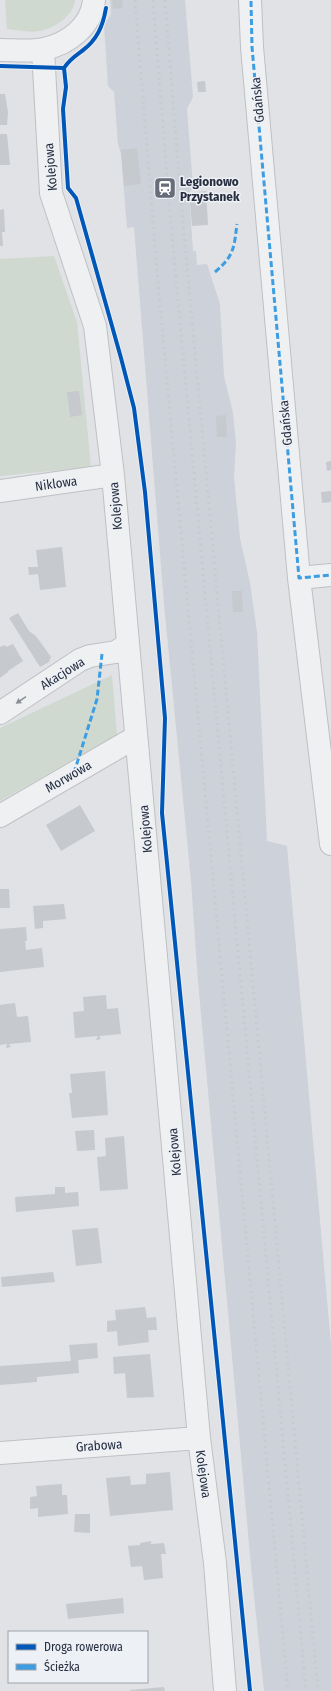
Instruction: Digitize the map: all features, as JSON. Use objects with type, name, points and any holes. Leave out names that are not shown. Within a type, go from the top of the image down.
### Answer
[{"type":"street","points":[[0,50],[43,50],[60,44],[76,35],[88,19],[94,0]]},
{"type":"street","name":"Gdańska","points":[[250,0],[252,47],[299,578],[331,844]]},
{"type":"street","name":"Kolejowa","points":[[43,50],[51,192],[95,326],[112,475],[199,1438],[215,1562],[225,1691]]},
{"type":"street","name":"Niklowa","points":[[0,491],[112,475]]},
{"type":"street","points":[[299,578],[331,575]]},
{"type":"street","name":"Akacjowa","points":[[0,713],[86,657],[116,652],[128,644]]},
{"type":"street","name":"Morwowa","points":[[0,816],[136,737]]},
{"type":"street","name":"Grabowa","points":[[0,1453],[199,1438]]},
{"type":"shaded area","points":[[5,0],[75,0],[71,11],[57,24],[45,30],[32,32],[7,29]]},
{"type":"shaded area","points":[[110,0],[185,0],[193,97],[187,109],[193,187],[189,193],[193,251],[196,251],[197,265],[207,264],[220,304],[224,376],[233,413],[236,444],[234,477],[240,538],[250,583],[257,632],[267,841],[287,846],[331,1345],[331,1691],[264,1691],[252,1577],[198,981],[191,881],[164,604],[134,227],[127,228],[114,92],[108,86],[104,25],[111,14]]},
{"type":"shaded area","points":[[54,256],[77,322],[91,467],[0,476],[0,259]]},
{"type":"shaded area","points":[[112,675],[117,735],[0,801],[0,728]]},
{"type":"building","points":[[112,0],[122,0],[123,8],[113,9]]},
{"type":"building","points":[[205,81],[206,92],[198,92],[197,82]]},
{"type":"building","points":[[0,94],[5,94],[8,112],[7,125],[0,125]]},
{"type":"building","points":[[0,134],[7,134],[10,165],[0,165]]},
{"type":"building","points":[[137,148],[141,184],[124,186],[121,150]]},
{"type":"building","points":[[206,191],[208,225],[192,226],[189,193]]},
{"type":"building","points":[[4,209],[5,232],[2,232],[3,246],[0,246],[0,210]]},
{"type":"building","points":[[79,391],[82,415],[70,417],[67,392]]},
{"type":"building","points":[[226,415],[227,437],[217,437],[216,416]]},
{"type":"building","points":[[331,461],[331,470],[327,471],[326,462]]},
{"type":"building","points":[[331,491],[331,502],[322,503],[321,492]]},
{"type":"building","points":[[62,547],[66,587],[40,590],[38,574],[29,575],[28,567],[38,567],[36,550]]},
{"type":"building","points":[[232,591],[242,591],[243,612],[233,612]]},
{"type":"building","points":[[18,613],[29,631],[36,636],[51,657],[49,662],[40,667],[9,618]]},
{"type":"building","points":[[13,644],[23,661],[0,678],[0,647],[5,645],[6,647]]},
{"type":"building","points":[[80,805],[95,831],[61,851],[46,825]]},
{"type":"building","points":[[0,889],[9,889],[10,908],[0,908]]},
{"type":"building","points":[[64,904],[66,919],[43,921],[43,928],[35,929],[33,906]]},
{"type":"building","points":[[26,927],[26,950],[42,948],[44,967],[0,972],[0,929]]},
{"type":"building","points":[[106,995],[107,1009],[118,1008],[121,1034],[99,1036],[101,1039],[96,1040],[98,1036],[75,1038],[73,1012],[84,1011],[83,997]]},
{"type":"building","points":[[15,1003],[17,1017],[28,1016],[31,1042],[9,1044],[11,1047],[6,1048],[7,1044],[0,1045],[0,1005]]},
{"type":"building","points":[[105,1071],[108,1115],[72,1118],[69,1093],[72,1093],[70,1074]]},
{"type":"building","points":[[94,1130],[95,1150],[77,1151],[75,1131]]},
{"type":"building","points":[[124,1136],[128,1189],[100,1191],[97,1157],[106,1156],[105,1138]]},
{"type":"building","points":[[55,1187],[65,1187],[65,1193],[78,1192],[79,1206],[16,1212],[15,1197],[55,1194]]},
{"type":"building","points":[[98,1228],[102,1263],[76,1266],[72,1230]]},
{"type":"building","points":[[53,1272],[55,1282],[2,1287],[1,1277]]},
{"type":"building","points":[[145,1307],[147,1318],[156,1317],[157,1330],[148,1330],[149,1342],[118,1346],[117,1331],[107,1332],[107,1321],[116,1320],[115,1310]]},
{"type":"building","points":[[97,1343],[98,1358],[78,1360],[79,1373],[37,1377],[37,1382],[0,1385],[0,1366],[71,1361],[69,1345]]},
{"type":"building","points":[[150,1354],[154,1397],[127,1398],[125,1373],[114,1374],[113,1357]]},
{"type":"building","points":[[170,1472],[173,1510],[110,1516],[106,1478],[130,1476],[131,1485],[146,1484],[146,1474]]},
{"type":"building","points":[[62,1484],[62,1495],[67,1495],[68,1514],[38,1517],[38,1508],[30,1509],[30,1497],[37,1496],[36,1486]]},
{"type":"building","points":[[75,1514],[90,1514],[90,1533],[74,1532]]},
{"type":"building","points":[[151,1541],[151,1544],[164,1543],[166,1554],[161,1554],[163,1578],[144,1580],[142,1566],[131,1567],[128,1546],[140,1545],[140,1543]]},
{"type":"building","points":[[123,1598],[124,1613],[68,1619],[66,1604]]},
{"type":"building","points":[[164,1687],[165,1691],[130,1691],[130,1690]]},
{"type":"railway","points":[[135,0],[159,294],[288,1691]]},
{"type":"railway","points":[[153,0],[169,202],[306,1691]]},
{"type":"railway","points":[[165,0],[181,201],[318,1691]]},
{"type":"marked path","points":[[251,1],[252,47],[299,578],[331,575]]},
{"type":"marked path","points":[[215,272],[230,256],[234,246],[237,224]]},
{"type":"marked path","points":[[74,773],[97,699],[102,654]]},
{"type":"cycle path","points":[[64,68],[70,60],[92,42],[101,27],[106,8]]},
{"type":"cycle path","points":[[0,66],[64,68],[66,87],[63,109],[68,188],[76,198],[134,408],[145,492],[165,718],[162,813],[250,1691]]},
{"type":"place","name":"Legionowo Przystanek","points":[[165,188]]}]
